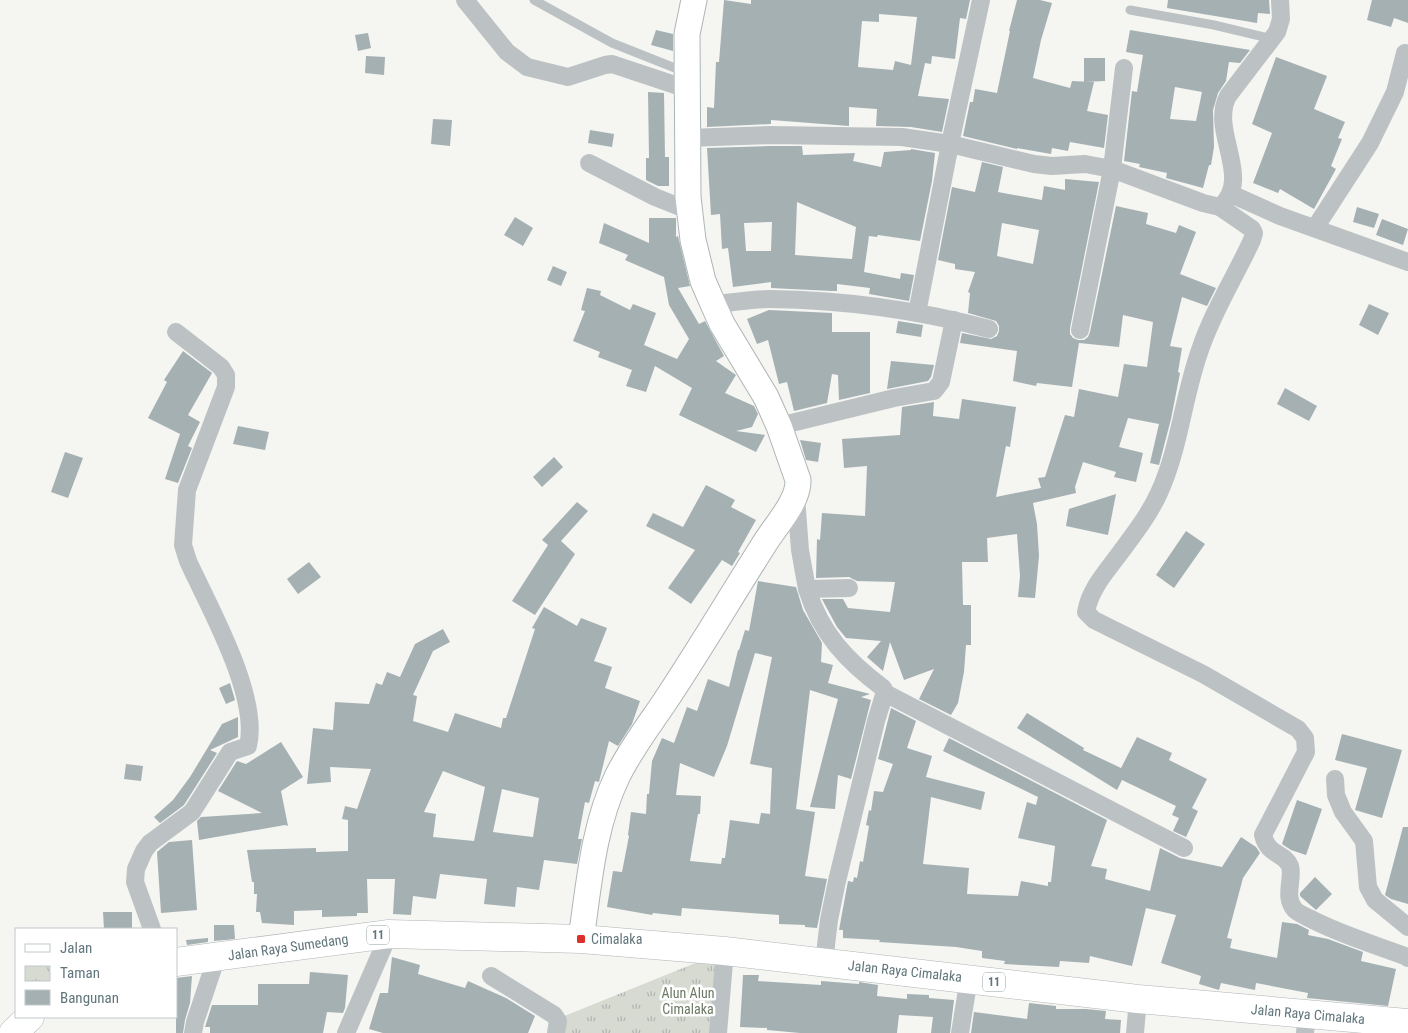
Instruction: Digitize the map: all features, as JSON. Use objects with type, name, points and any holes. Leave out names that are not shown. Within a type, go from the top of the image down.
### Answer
[{"type":"highway","name":"Jalan Raya Sumedang","points":[[178,962],[389,934],[581,939]]},
{"type":"highway","name":"Jalan Raya Cimalaka","points":[[581,939],[725,951],[969,978],[1138,999],[1306,1023],[1345,1018],[1408,1023]]},
{"type":"highway","points":[[13,1033],[29,1018]]},
{"type":"street","points":[[465,0],[507,52],[527,67],[561,77],[568,77],[612,64],[688,81]]},
{"type":"street","points":[[581,939],[597,839],[605,805],[616,778],[631,749],[664,703],[790,506],[798,489],[798,480],[779,426],[766,397],[722,324],[703,280],[693,240],[690,211],[687,34],[694,0]]},
{"type":"street","points":[[917,313],[950,144],[981,0]]},
{"type":"street","points":[[1225,201],[1234,183],[1223,120],[1223,107],[1228,96],[1277,32],[1281,19],[1280,0]]},
{"type":"street","points":[[1315,228],[1370,143],[1395,92],[1405,53]]},
{"type":"street","points":[[1080,330],[1112,169],[1124,68]]},
{"type":"street","points":[[688,138],[770,135],[902,137],[950,144],[1034,164],[1052,166],[1085,164],[1112,169],[1203,203],[1225,201],[1280,216],[1408,262]]},
{"type":"street","points":[[589,163],[655,197],[690,211]]},
{"type":"street","points":[[1225,201],[1252,229],[1254,233],[1252,240],[1216,309],[1200,350],[1190,384],[1179,435],[1166,478],[1138,528],[1096,584],[1086,612],[1094,620],[1203,674],[1298,729],[1305,738],[1306,752],[1263,835],[1265,843],[1272,851],[1287,860],[1291,868],[1289,897],[1295,910],[1318,923],[1408,958]]},
{"type":"street","points":[[713,304],[768,299],[870,306],[954,320],[989,329]]},
{"type":"street","points":[[779,426],[894,398],[934,391],[941,382],[954,320]]},
{"type":"street","points":[[152,928],[135,882],[136,870],[144,851],[150,843],[192,812],[230,752],[248,746],[251,730],[240,677],[186,557],[183,545],[187,490],[226,387],[226,375],[221,366],[176,332]]},
{"type":"street","points":[[790,506],[807,589],[822,623],[833,642],[863,673],[883,688],[883,698],[829,920],[824,962]]},
{"type":"street","points":[[807,589],[848,588]]},
{"type":"street","points":[[883,698],[1184,848]]},
{"type":"street","points":[[1335,779],[1336,794],[1342,812],[1364,841],[1368,887],[1375,900],[1408,927]]},
{"type":"street","points":[[346,1033],[389,934]]},
{"type":"street","points":[[718,1033],[725,951]]},
{"type":"street","points":[[193,1033],[217,956]]},
{"type":"street","points":[[491,976],[554,1015],[558,1021],[556,1033]]},
{"type":"street","points":[[960,1033],[969,978]]},
{"type":"street","points":[[1135,1033],[1138,999]]},
{"type":"lane","points":[[534,0],[612,43],[688,81]]},
{"type":"lane","points":[[1130,10],[1205,23],[1273,39]]},
{"type":"green space","name":"Alun Alun Cimalaka","points":[[725,951],[718,1033],[556,1033],[557,1019]]},
{"type":"building","points":[[724,0],[751,4],[751,0],[970,0],[966,19],[960,18],[955,59],[932,56],[931,64],[925,63],[918,96],[949,99],[942,132],[911,127],[876,126],[877,109],[849,107],[849,126],[771,120],[771,124],[707,127],[707,107],[714,108],[716,62],[719,62]],"holes":[[[879,14],[917,17],[911,65],[895,61],[893,70],[858,67],[862,21],[879,22]]]},
{"type":"building","points":[[1017,0],[1040,0],[1052,3],[1041,40],[1033,78],[1070,88],[1072,81],[1094,82],[1087,111],[1108,115],[1104,148],[1070,142],[1068,151],[1052,148],[1051,154],[1017,149],[963,136],[970,102],[973,102],[975,89],[997,93]]},
{"type":"building","points":[[1168,0],[1269,0],[1270,14],[1258,13],[1257,23],[1167,8]]},
{"type":"building","points":[[1372,0],[1408,0],[1408,23],[1394,18],[1391,27],[1367,20]]},
{"type":"building","points":[[656,30],[673,34],[673,51],[651,45]]},
{"type":"building","points":[[1130,30],[1250,50],[1240,63],[1229,62],[1226,81],[1218,93],[1213,110],[1214,147],[1211,165],[1209,165],[1203,188],[1166,178],[1167,173],[1139,167],[1140,164],[1124,161],[1132,91],[1137,92],[1143,55],[1126,52]],"holes":[[[1175,87],[1202,92],[1196,121],[1170,119]]]},
{"type":"building","points":[[368,33],[371,48],[358,51],[355,35]]},
{"type":"building","points":[[366,56],[385,57],[384,75],[365,73]]},
{"type":"building","points":[[1276,57],[1327,76],[1314,109],[1345,122],[1338,138],[1342,139],[1331,166],[1336,169],[1314,209],[1280,189],[1278,193],[1253,183],[1272,133],[1252,124]]},
{"type":"building","points":[[1084,58],[1105,58],[1105,81],[1084,82]]},
{"type":"building","points":[[648,92],[664,93],[665,157],[669,157],[669,186],[658,186],[646,180],[646,158],[649,158]]},
{"type":"building","points":[[433,119],[452,120],[450,146],[431,144]]},
{"type":"building","points":[[590,130],[614,134],[612,147],[588,143]]},
{"type":"building","points":[[802,146],[803,155],[855,153],[853,161],[881,167],[884,152],[911,149],[935,153],[932,181],[920,241],[878,235],[877,237],[869,236],[864,272],[900,279],[901,273],[914,275],[909,301],[869,294],[870,288],[837,284],[837,291],[771,288],[771,282],[733,287],[728,248],[722,249],[720,214],[711,215],[707,148]],"holes":[[[797,202],[856,227],[852,259],[795,255]],[[772,222],[771,251],[746,251],[744,223]]]},
{"type":"building","points":[[982,162],[1003,167],[998,192],[1042,200],[1044,186],[1065,190],[1065,179],[1099,182],[1070,328],[1070,334],[1078,340],[1084,340],[1090,332],[1116,206],[1148,213],[1146,224],[1176,233],[1179,225],[1196,232],[1180,274],[1216,288],[1207,306],[1182,297],[1170,346],[1182,348],[1178,372],[1180,373],[1159,465],[1150,463],[1159,424],[1128,418],[1119,447],[1143,453],[1136,482],[1114,477],[1116,472],[1083,462],[1075,487],[1076,493],[1033,503],[1037,524],[1039,556],[1035,598],[1018,597],[1020,576],[1017,534],[987,538],[988,562],[962,562],[963,605],[971,605],[971,645],[966,645],[964,672],[958,703],[951,715],[919,699],[934,669],[904,680],[890,642],[883,671],[867,657],[881,641],[846,638],[837,627],[822,599],[843,599],[848,608],[890,612],[895,582],[857,581],[849,577],[816,578],[817,539],[820,540],[822,513],[865,516],[867,466],[844,468],[842,439],[900,435],[902,407],[934,402],[933,416],[959,419],[962,399],[1016,407],[1010,447],[1006,446],[996,497],[1041,488],[1038,478],[1045,477],[1065,415],[1074,417],[1079,389],[1118,397],[1124,364],[1147,367],[1153,322],[1123,315],[1119,347],[1079,343],[1072,387],[1037,383],[1036,386],[1013,381],[1017,351],[960,343],[962,333],[991,339],[997,336],[999,331],[996,321],[968,313],[970,293],[968,292],[975,272],[955,269],[955,264],[938,260],[952,187],[975,192]],"holes":[[[1002,223],[1039,230],[1033,264],[997,256]]]},
{"type":"building","points":[[1357,207],[1379,214],[1374,228],[1353,222]]},
{"type":"building","points":[[515,217],[533,228],[523,246],[504,235]]},
{"type":"building","points":[[649,218],[676,218],[676,237],[678,236],[690,286],[678,288],[699,324],[705,321],[724,356],[716,361],[736,375],[725,393],[754,406],[758,414],[752,427],[736,431],[765,435],[756,452],[679,415],[692,388],[655,366],[646,392],[626,386],[632,370],[598,357],[600,352],[573,341],[585,311],[581,310],[587,288],[601,291],[600,295],[630,310],[633,304],[656,313],[644,345],[677,359],[689,339],[669,305],[664,277],[625,260],[628,255],[599,243],[604,223],[649,243]]},
{"type":"building","points":[[1382,219],[1408,229],[1403,245],[1376,235]]},
{"type":"building","points":[[553,266],[567,272],[561,286],[547,280]]},
{"type":"building","points":[[1369,304],[1389,313],[1378,335],[1359,325]]},
{"type":"building","points":[[769,310],[832,313],[832,332],[870,332],[870,393],[839,400],[838,375],[832,374],[827,403],[794,411],[787,382],[779,384],[768,340],[757,344],[747,319]]},
{"type":"building","points":[[898,321],[923,325],[921,337],[896,333]]},
{"type":"building","points":[[183,351],[212,373],[188,415],[200,422],[188,446],[192,448],[178,483],[165,479],[180,434],[148,418],[167,382],[164,380]]},
{"type":"building","points":[[891,361],[934,365],[928,381],[887,389]]},
{"type":"building","points":[[1285,388],[1317,406],[1309,421],[1277,404]]},
{"type":"building","points":[[238,426],[269,432],[265,450],[233,444]]},
{"type":"building","points":[[800,440],[821,443],[818,462],[806,460]]},
{"type":"building","points":[[65,452],[83,458],[68,498],[51,492]]},
{"type":"building","points":[[554,457],[563,467],[542,487],[533,477]]},
{"type":"building","points":[[706,485],[735,500],[731,507],[756,520],[732,566],[722,560],[691,604],[668,588],[695,550],[646,526],[653,513],[683,527]]},
{"type":"building","points":[[1116,494],[1108,535],[1066,526],[1069,509]]},
{"type":"building","points":[[577,502],[588,511],[561,541],[575,554],[535,615],[512,601],[548,545],[542,540]]},
{"type":"building","points":[[1186,531],[1205,544],[1174,588],[1156,575]]},
{"type":"building","points":[[309,562],[321,577],[298,594],[287,579]]},
{"type":"building","points":[[758,581],[796,587],[803,610],[822,643],[821,662],[833,665],[828,683],[870,694],[861,697],[871,700],[851,779],[838,775],[835,809],[810,807],[838,699],[810,690],[796,809],[815,812],[805,876],[827,879],[817,928],[805,927],[805,925],[779,924],[779,915],[682,908],[681,916],[653,913],[652,915],[607,907],[613,871],[622,872],[629,836],[631,812],[646,814],[652,761],[662,738],[674,743],[687,707],[697,711],[708,679],[729,687],[745,630],[749,631]],"holes":[[[755,653],[772,657],[750,764],[772,768],[770,814],[761,813],[759,824],[730,820],[725,858],[722,858],[721,864],[690,861],[698,814],[700,814],[701,796],[676,795],[680,763],[714,777],[727,746]]]},
{"type":"building","points":[[544,607],[577,626],[581,618],[607,628],[594,661],[612,667],[605,688],[640,701],[632,724],[618,746],[609,741],[599,782],[595,781],[589,803],[585,802],[578,839],[582,839],[577,864],[544,860],[539,890],[517,887],[515,907],[484,904],[487,879],[440,874],[436,899],[413,896],[411,915],[393,914],[395,879],[367,879],[368,913],[357,913],[357,916],[322,917],[322,910],[294,911],[294,925],[262,923],[260,912],[256,912],[257,894],[254,894],[254,882],[252,882],[247,850],[316,848],[316,852],[348,851],[348,820],[342,819],[345,806],[357,809],[371,769],[330,767],[331,782],[307,784],[313,728],[333,730],[335,702],[369,704],[376,683],[382,685],[387,672],[400,677],[415,644],[443,629],[450,642],[433,651],[413,695],[417,696],[413,721],[448,732],[455,713],[501,728],[535,629],[532,628]],"holes":[[[443,771],[485,787],[474,841],[433,837],[436,814],[424,812]],[[502,789],[539,798],[533,837],[493,832]]]},
{"type":"building","points":[[230,683],[235,700],[226,704],[219,688]]},
{"type":"building","points":[[891,708],[916,721],[907,748],[932,756],[926,777],[985,792],[981,810],[931,797],[923,864],[969,868],[967,894],[1018,896],[1021,881],[1048,886],[1048,882],[1051,882],[1055,846],[1018,838],[1027,802],[1036,805],[1038,797],[943,751],[949,738],[1107,820],[1091,866],[1107,869],[1105,879],[1150,891],[1160,848],[1180,858],[1222,867],[1241,837],[1256,847],[1260,853],[1243,878],[1227,938],[1232,939],[1230,948],[1277,958],[1282,922],[1297,924],[1309,930],[1308,935],[1328,939],[1363,952],[1361,961],[1396,969],[1388,1006],[1307,998],[1308,993],[1256,983],[1255,990],[1221,983],[1219,990],[1199,984],[1201,976],[1161,963],[1176,915],[1146,908],[1132,966],[1090,956],[1089,963],[1060,961],[1059,967],[1004,964],[1005,961],[982,958],[982,951],[956,947],[843,938],[843,930],[839,930],[848,881],[853,882],[854,877],[857,878],[860,861],[863,862],[869,826],[866,825],[869,810],[871,811],[874,791],[883,792],[893,764],[878,759]]},
{"type":"building","points":[[1027,713],[1084,748],[1083,750],[1121,768],[1137,737],[1172,753],[1169,760],[1207,779],[1192,808],[1198,811],[1186,837],[1173,831],[1179,818],[1172,815],[1176,806],[1122,780],[1117,790],[1017,728]]},
{"type":"building","points":[[238,717],[238,737],[210,750],[217,753],[184,805],[160,823],[154,817],[173,800],[190,777],[222,724]]},
{"type":"building","points":[[1342,734],[1402,750],[1382,818],[1355,810],[1367,768],[1335,760]]},
{"type":"building","points":[[281,742],[303,777],[281,791],[288,826],[199,840],[197,821],[201,817],[262,813],[218,791],[237,761],[246,764]]},
{"type":"building","points":[[126,764],[143,766],[141,781],[124,779]]},
{"type":"building","points":[[1297,800],[1322,809],[1306,855],[1291,850],[1282,844]]},
{"type":"building","points":[[1403,827],[1408,827],[1408,904],[1391,899],[1385,895]]},
{"type":"building","points":[[192,840],[197,910],[161,913],[157,852],[169,842]]},
{"type":"building","points":[[1315,877],[1332,894],[1316,910],[1300,896],[1300,893]]},
{"type":"building","points":[[103,912],[132,912],[132,928],[104,928]]},
{"type":"building","points":[[214,925],[234,925],[235,939],[214,941]]},
{"type":"building","points":[[208,938],[208,942],[187,945],[186,940]]},
{"type":"building","points":[[392,957],[420,965],[418,974],[465,988],[468,981],[506,998],[535,1016],[528,1033],[383,1033],[369,1029],[380,993],[388,993]]},
{"type":"building","points":[[310,972],[348,975],[343,1013],[327,1012],[323,1033],[210,1033],[210,1027],[205,1027],[212,1005],[258,1005],[258,984],[309,984]]},
{"type":"building","points":[[743,975],[759,975],[758,981],[821,985],[821,981],[859,984],[859,982],[878,985],[877,996],[907,999],[907,994],[929,995],[929,998],[954,1000],[950,1033],[931,1033],[933,1017],[899,1015],[897,1033],[800,1033],[767,1030],[767,1028],[740,1027]]},
{"type":"building","points":[[192,976],[190,1003],[183,1033],[176,1033],[178,978]]},
{"type":"building","points":[[1029,1003],[1056,1006],[1056,1009],[1106,1011],[1105,1019],[1121,1020],[1120,1033],[971,1033],[974,1012],[1027,1019]]},
{"type":"place","name":"Cimalaka","points":[[581,939]]}]
